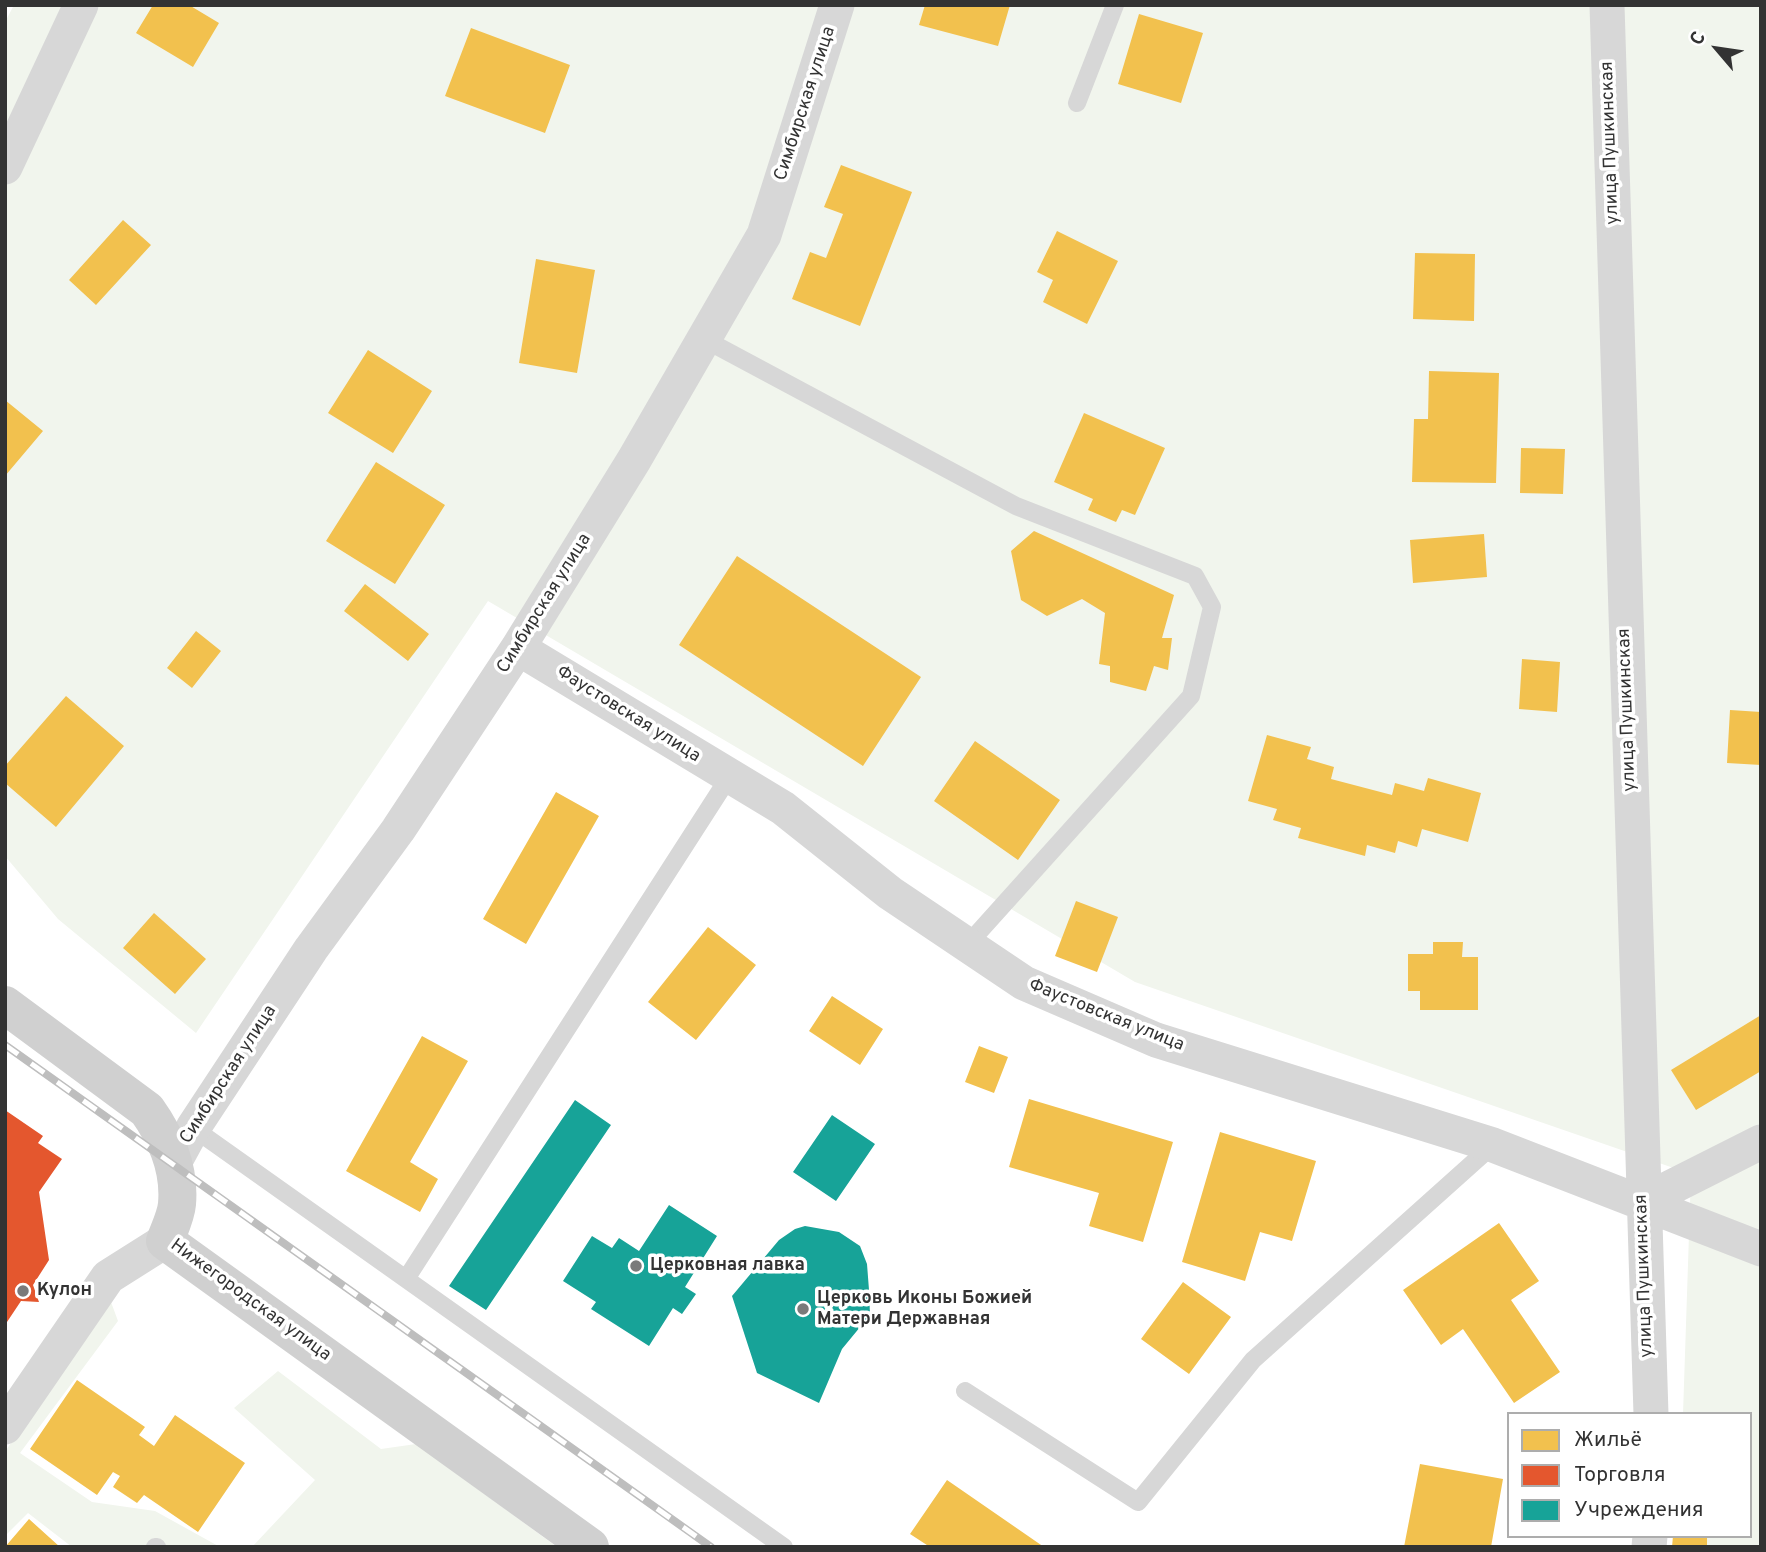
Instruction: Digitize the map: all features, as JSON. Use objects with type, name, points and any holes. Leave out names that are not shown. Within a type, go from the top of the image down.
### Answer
[{"type":"street","points":[[5,167],[81,5]]},
{"type":"street","name":"Симбирская улица","points":[[174,1163],[193,1128],[311,949],[398,830],[519,648],[634,460],[764,235],[837,5]]},
{"type":"street","name":"улица Пушкинская","points":[[1607,5],[1650,1412]]},
{"type":"street","name":"Фаустовская улица","points":[[519,648],[783,808],[890,893],[1024,983],[1156,1040],[1493,1145],[1761,1249]]},
{"type":"street","name":"Нижегородская улица","points":[[5,1005],[148,1110],[163,1133],[174,1163],[177,1205],[165,1241],[590,1547]]},
{"type":"street","points":[[1642,1202],[1761,1142]]},
{"type":"street","points":[[5,1427],[108,1277],[165,1241]]},
{"type":"lane","points":[[1077,103],[1115,5]]},
{"type":"lane","points":[[719,347],[1016,506],[1195,576],[1212,607],[1191,696],[968,944]]},
{"type":"lane","points":[[406,1279],[729,777]]},
{"type":"lane","points":[[193,1128],[784,1547]]},
{"type":"lane","points":[[965,1391],[1138,1502],[1253,1360],[1493,1145]]},
{"type":"shaded area","points":[[14,5],[1761,5],[1761,1547],[1678,1547],[1679,1538],[1752,1538],[1752,1412],[1683,1412],[1691,1174],[1135,982],[488,601],[196,1033],[58,919],[5,856],[5,22]]},
{"type":"shaded area","points":[[108,1294],[118,1321],[20,1453],[92,1502],[155,1511],[220,1547],[72,1547],[28,1513],[5,1536],[5,1452]]},
{"type":"shaded area","points":[[278,1371],[381,1449],[416,1444],[557,1547],[252,1547],[315,1480],[234,1408]]},
{"type":"building: Жильё","points":[[153,5],[189,5],[219,23],[193,67],[136,33]]},
{"type":"building: Жильё","points":[[925,5],[1010,5],[998,46],[919,25]]},
{"type":"building: Жильё","points":[[1139,14],[1203,33],[1181,103],[1118,84]]},
{"type":"building: Жильё","points":[[471,28],[570,65],[545,133],[445,96]]},
{"type":"building: Жильё","points":[[841,165],[912,192],[860,326],[792,299],[810,252],[826,258],[843,214],[824,207]]},
{"type":"building: Жильё","points":[[123,220],[151,245],[96,305],[69,280]]},
{"type":"building: Жильё","points":[[1057,231],[1118,261],[1087,324],[1043,302],[1053,280],[1037,272]]},
{"type":"building: Жильё","points":[[1415,253],[1475,254],[1474,321],[1413,319]]},
{"type":"building: Жильё","points":[[536,259],[595,270],[577,373],[519,363]]},
{"type":"building: Жильё","points":[[368,350],[432,391],[393,453],[328,413]]},
{"type":"building: Жильё","points":[[1429,371],[1499,373],[1496,483],[1412,482],[1414,419],[1428,419]]},
{"type":"building: Жильё","points":[[5,400],[43,431],[5,476]]},
{"type":"building: Жильё","points":[[1084,413],[1165,448],[1135,515],[1122,510],[1116,522],[1088,510],[1093,499],[1054,482]]},
{"type":"building: Жильё","points":[[1521,448],[1565,449],[1563,494],[1520,493]]},
{"type":"building: Жильё","points":[[376,462],[445,505],[395,584],[326,541]]},
{"type":"building: Жильё","points":[[1034,531],[1174,595],[1162,638],[1172,638],[1168,670],[1154,666],[1146,691],[1110,682],[1110,666],[1099,664],[1105,613],[1082,599],[1047,616],[1021,600],[1011,551]]},
{"type":"building: Жильё","points":[[1484,534],[1487,577],[1413,583],[1410,540]]},
{"type":"building: Жильё","points":[[737,556],[921,677],[863,766],[679,645]]},
{"type":"building: Жильё","points":[[365,584],[429,634],[408,661],[344,611]]},
{"type":"building: Жильё","points":[[196,631],[221,651],[192,688],[167,668]]},
{"type":"building: Жильё","points":[[1522,659],[1560,662],[1557,712],[1519,709]]},
{"type":"building: Жильё","points":[[66,696],[124,746],[56,827],[5,783],[5,766]]},
{"type":"building: Жильё","points":[[1730,710],[1761,712],[1761,765],[1727,763]]},
{"type":"building: Жильё","points":[[1267,735],[1311,747],[1307,759],[1334,767],[1331,779],[1392,795],[1395,783],[1424,791],[1428,778],[1481,793],[1468,842],[1422,829],[1417,847],[1398,841],[1395,853],[1367,845],[1365,856],[1298,838],[1301,828],[1273,820],[1277,809],[1248,801]]},
{"type":"building: Жильё","points":[[975,741],[1060,800],[1018,860],[934,801]]},
{"type":"building: Жильё","points":[[556,792],[599,816],[526,944],[483,919]]},
{"type":"building: Жильё","points":[[1076,901],[1118,917],[1097,972],[1055,956]]},
{"type":"building: Жильё","points":[[154,913],[206,959],[175,994],[123,948]]},
{"type":"building: Жильё","points":[[708,927],[756,965],[696,1040],[648,1002]]},
{"type":"building: Жильё","points":[[1433,942],[1463,942],[1462,957],[1478,957],[1478,1010],[1420,1010],[1420,991],[1408,991],[1408,954],[1433,954]]},
{"type":"building: Жильё","points":[[832,996],[883,1029],[860,1065],[809,1031]]},
{"type":"building: Жильё","points":[[1761,1015],[1761,1071],[1696,1110],[1671,1070]]},
{"type":"building: Жильё","points":[[422,1036],[468,1061],[410,1162],[438,1179],[420,1212],[346,1171]]},
{"type":"building: Жильё","points":[[979,1046],[1008,1057],[994,1093],[965,1082]]},
{"type":"building: Жильё","points":[[1029,1099],[1173,1142],[1143,1242],[1089,1226],[1099,1193],[1009,1167]]},
{"type":"building: Жильё","points":[[1220,1132],[1316,1161],[1292,1241],[1260,1232],[1245,1281],[1182,1262]]},
{"type":"building: Жильё","points":[[1499,1223],[1539,1281],[1511,1300],[1560,1372],[1514,1403],[1463,1329],[1441,1345],[1403,1290]]},
{"type":"building: Жильё","points":[[1183,1282],[1231,1317],[1189,1374],[1141,1339]]},
{"type":"building: Жильё","points":[[77,1380],[145,1427],[139,1435],[154,1446],[175,1415],[245,1463],[198,1532],[144,1495],[137,1503],[113,1487],[120,1476],[113,1472],[97,1495],[30,1449]]},
{"type":"building: Жильё","points":[[1420,1464],[1503,1479],[1491,1547],[1404,1547]]},
{"type":"building: Жильё","points":[[947,1480],[1044,1547],[930,1547],[910,1534]]},
{"type":"building: Жильё","points":[[29,1519],[60,1547],[5,1547]]},
{"type":"building: Жильё","points":[[1673,1538],[1707,1538],[1707,1547],[1672,1547]]},
{"type":"building: Торговля","points":[[5,1110],[43,1136],[38,1143],[62,1159],[39,1192],[49,1260],[33,1285],[39,1302],[21,1301],[5,1325]]},
{"type":"building: Учреждения","points":[[575,1100],[611,1125],[486,1310],[449,1286]]},
{"type":"building: Учреждения","points":[[832,1115],[875,1144],[836,1201],[793,1172]]},
{"type":"building: Учреждения","name":"Церковная лавка","points":[[669,1205],[717,1236],[685,1287],[696,1294],[682,1314],[673,1308],[649,1346],[591,1309],[596,1302],[563,1281],[592,1236],[612,1248],[619,1238],[639,1251]]},
{"type":"building: Учреждения","name":"Церковь Иконы Божией Матери Державная","points":[[805,1226],[839,1232],[860,1246],[867,1264],[870,1315],[842,1349],[819,1403],[757,1373],[732,1296],[779,1240]]},
{"type":"railway","points":[[5,1045],[711,1547]]},
{"type":"place","name":"Церковная лавка","points":[[636,1266]]},
{"type":"place","name":"Кулон","points":[[23,1291]]},
{"type":"place","name":"Церковь Иконы Божией Матери Державная","points":[[803,1309]]}]
